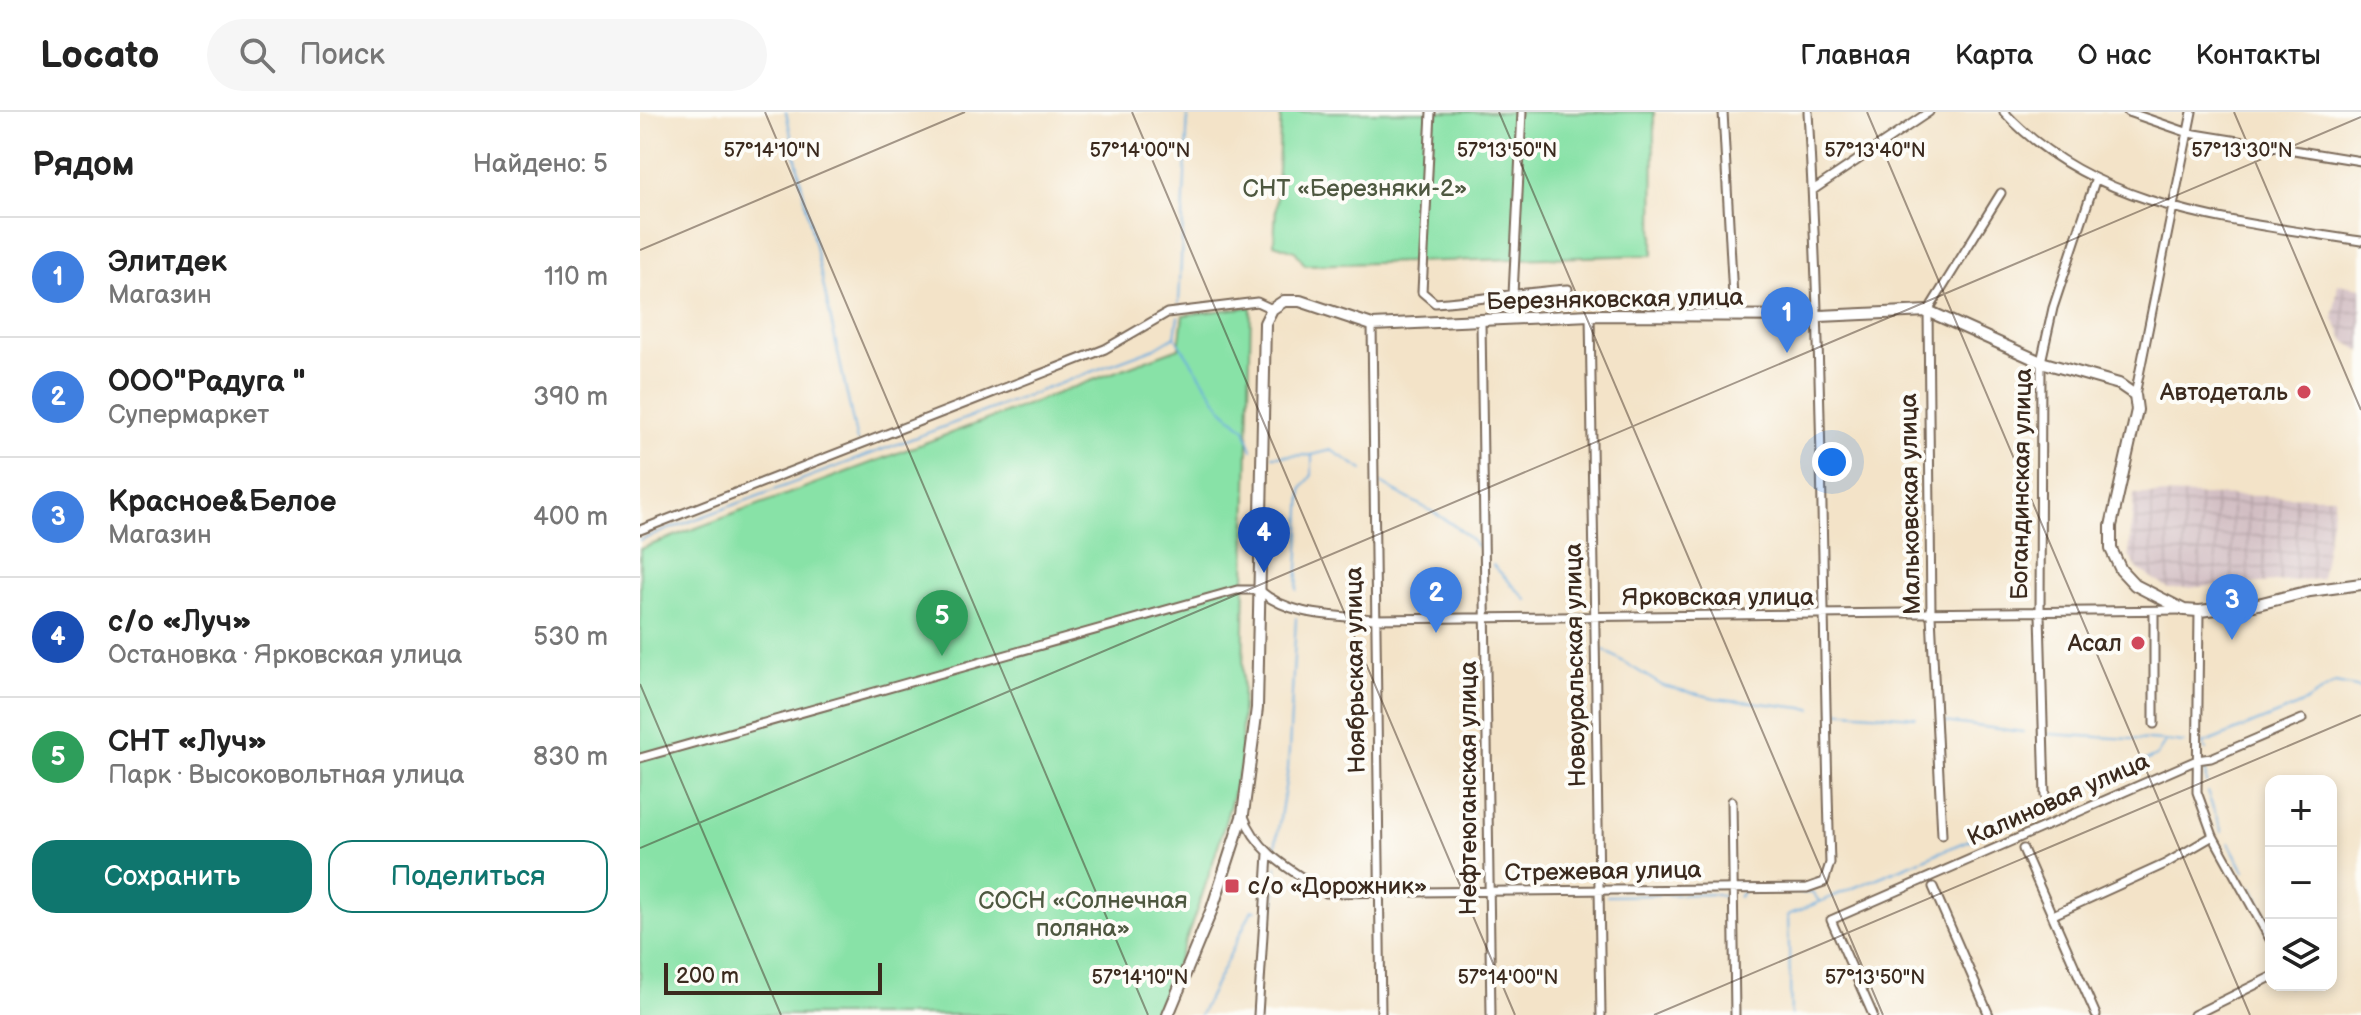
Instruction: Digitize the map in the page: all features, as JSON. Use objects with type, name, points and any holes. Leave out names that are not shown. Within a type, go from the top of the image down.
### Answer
[{"type":"street","points":[[1431,112],[1422,292],[1435,303],[1568,289]]},
{"type":"street","points":[[1516,319],[1513,295],[1522,112]]},
{"type":"street","points":[[1723,112],[1734,316]]},
{"type":"street","points":[[1808,112],[1820,316],[1822,616]]},
{"type":"street","points":[[1813,190],[1929,112]]},
{"type":"street","points":[[2004,112],[2039,145],[2095,181],[2174,208],[2361,241]]},
{"type":"street","points":[[2128,112],[2189,133],[2361,161]]},
{"type":"street","points":[[2192,112],[2135,395],[2137,410],[2111,526],[2111,549],[2121,570],[2135,585],[2184,610],[2254,605],[2310,591],[2361,584]]},
{"type":"street","name":"Богандинская улица","points":[[2045,796],[2040,614],[2041,362],[2053,308],[2095,181]]},
{"type":"street","points":[[1928,311],[2001,193]]},
{"type":"street","name":"Березняковская улица","points":[[1272,309],[1284,301],[1300,301],[1372,325],[1590,315],[1820,316],[1928,311],[2041,362],[2119,384],[2135,395]]},
{"type":"street","points":[[640,530],[1105,349],[1167,313],[1257,302],[1272,309],[1265,323],[1257,708],[1243,814],[1212,909],[1169,1013],[1156,1015]]},
{"type":"street","name":"Мальковская улица","points":[[1928,311],[1931,615],[1942,835]]},
{"type":"street","name":"Новоуральская улица","points":[[1590,315],[1601,1015]]},
{"type":"street","name":"Нефтеюганская улица","points":[[1481,322],[1491,1015]]},
{"type":"street","name":"Ноябрьская улица","points":[[1372,325],[1373,619],[1381,1015]]},
{"type":"street","points":[[640,758],[1208,596],[1237,590],[1259,590]]},
{"type":"street","name":"Ярковская улица","points":[[1259,590],[1275,604],[1299,611],[1373,619],[2040,614],[2184,610]]},
{"type":"street","points":[[2154,611],[2154,724]]},
{"type":"street","points":[[2199,611],[2197,792],[2213,836],[2265,930]]},
{"type":"street","name":"Стрежевая улица","points":[[1243,814],[1249,832],[1268,854],[1326,893],[1807,888],[1824,882],[1830,863],[1822,616]]},
{"type":"street","name":"Калиновая улица","points":[[1873,1015],[1831,920],[2197,760],[2211,758],[2302,719]]},
{"type":"street","points":[[1732,801],[1735,1015]]},
{"type":"street","points":[[2053,915],[2165,864],[2213,836]]},
{"type":"street","points":[[2023,849],[2096,1015]]},
{"type":"street","points":[[1258,1015],[1268,854]]},
{"type":"street","points":[[1933,887],[1989,1015]]},
{"type":"street","points":[[2194,1015],[2265,980]]},
{"type":"shaded area","points":[[2338,284],[2361,288],[2361,351],[2346,342],[2333,319]]},
{"type":"shaded area","points":[[2134,494],[2335,497],[2321,579],[2169,589],[2138,569],[2129,556]]},
{"type":"green space","name":"СНТ «Березняки-2»","points":[[1281,112],[1654,112],[1653,255],[1305,265],[1295,251],[1274,244]]},
{"type":"green space","name":"СОСН «Солнечная поляна»","points":[[1251,307],[1241,764],[1204,891],[1154,1015],[640,1015],[640,549],[1179,348],[1183,315]]},
{"type":"waterway","points":[[786,112],[857,441]]},
{"type":"waterway","points":[[1179,303],[1188,112]]},
{"type":"waterway","points":[[640,540],[1155,348],[1175,336],[1178,317]]},
{"type":"waterway","points":[[1175,337],[1223,410],[1245,429],[1252,450]]},
{"type":"waterway","points":[[1273,456],[1312,455],[1331,450],[1363,470]]},
{"type":"waterway","points":[[1297,590],[1302,489],[1312,475],[1312,455]]},
{"type":"waterway","points":[[1380,482],[1444,519],[1478,547]]},
{"type":"waterway","points":[[1493,565],[1527,600]]},
{"type":"waterway","points":[[1296,618],[1288,769],[1275,848],[1325,886],[1371,888]]},
{"type":"waterway","points":[[1604,650],[1663,686],[1715,698],[1812,709]]},
{"type":"waterway","points":[[2206,750],[2203,744],[2300,705],[2335,683],[2361,688]]},
{"type":"waterway","points":[[1831,711],[1915,717]]},
{"type":"waterway","points":[[1944,722],[2023,732]]},
{"type":"waterway","points":[[2049,734],[2164,741]]},
{"type":"waterway","points":[[1791,1015],[1788,915],[2032,814],[2156,756],[2166,741],[2184,743]]},
{"type":"waterway","points":[[2205,763],[2206,783]]},
{"type":"waterway","points":[[2207,792],[2222,832]]},
{"type":"waterway","points":[[2229,843],[2244,871]]},
{"type":"waterway","points":[[1269,909],[1274,909],[1277,866]]},
{"type":"waterway","points":[[2252,886],[2267,919]]},
{"type":"waterway","points":[[1739,897],[1743,892]]},
{"type":"waterway","points":[[1750,892],[1813,893],[1819,901]]},
{"type":"waterway","points":[[1607,896],[1715,894],[1727,897]]},
{"type":"waterway","points":[[1200,1015],[1252,910],[1256,910]]},
{"type":"place","name":"Элитдек","points":[[1787,353]]},
{"type":"place","name":"Автодеталь","points":[[2304,392]]},
{"type":"place","name":"с/о «Луч»","points":[[1264,573]]},
{"type":"place","name":"ООО\"Радуга \"","points":[[1436,633]]},
{"type":"place","name":"Красное&Белое","points":[[2232,640]]},
{"type":"place","name":"Асал","points":[[2138,643]]},
{"type":"place","name":"СНТ «Луч»","points":[[942,656]]},
{"type":"place","name":"с/о «Дорожник»","points":[[1232,886]]}]
